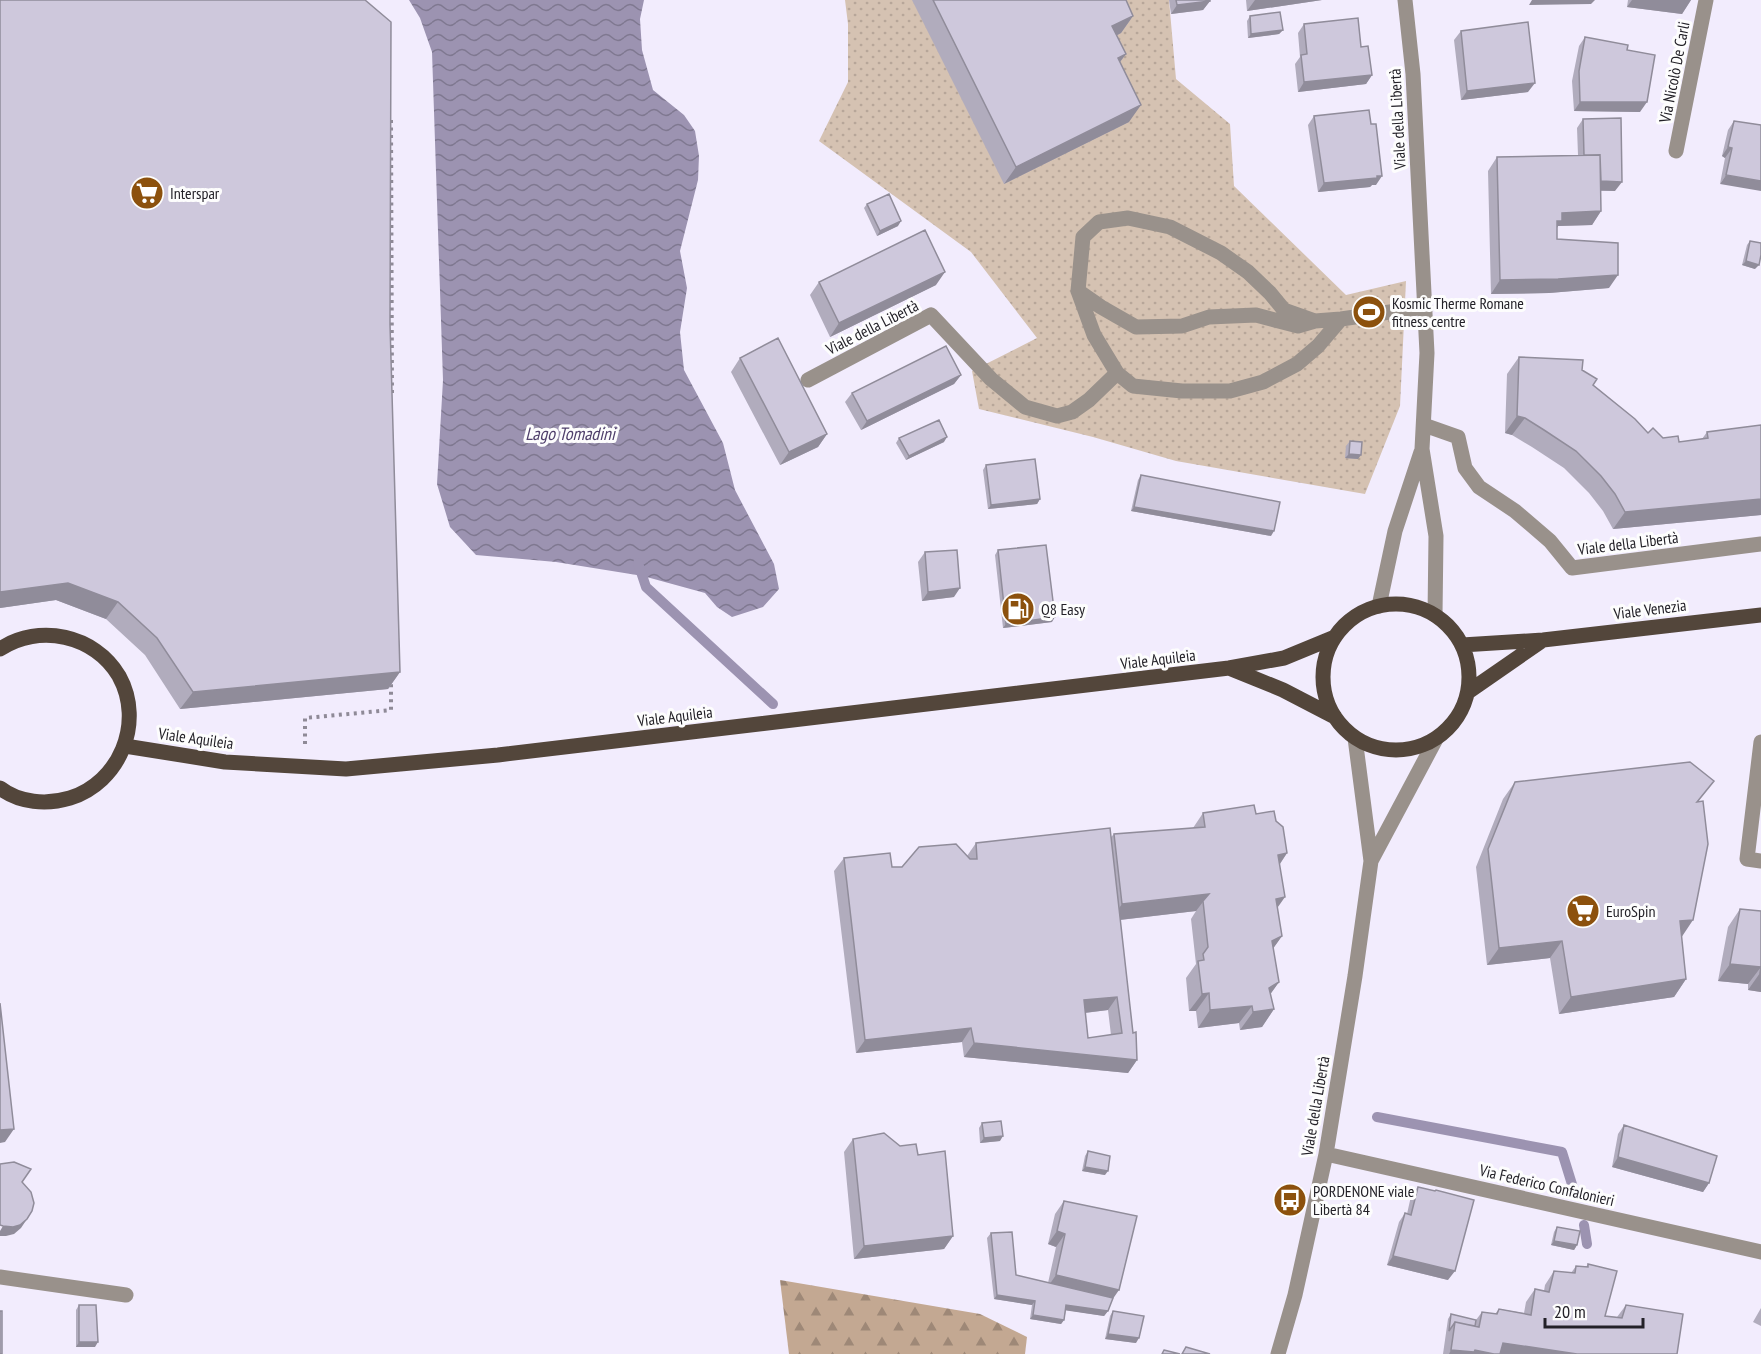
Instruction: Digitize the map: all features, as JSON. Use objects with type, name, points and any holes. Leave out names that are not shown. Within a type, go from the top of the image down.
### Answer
[{"type":"main road","name":"Viale Aquileia","points":[[1408,605],[1422,608],[1435,615],[1451,628],[1462,645],[1469,669],[1468,692],[1458,717],[1436,739],[1410,749],[1396,751],[1368,745],[1355,738],[1335,717],[1327,702],[1323,686],[1323,669],[1327,652],[1335,637],[1347,623],[1362,612],[1379,606],[1408,605]]},
{"type":"main road","name":"Viale Venezia","points":[[1462,645],[1544,640],[1761,615]]},
{"type":"main road","points":[[0,649],[20,638],[36,634],[76,639],[100,654],[119,676],[128,699],[130,723],[125,746],[114,767],[99,783],[81,794],[61,801],[44,802],[21,798],[0,788]]},
{"type":"main road","name":"Viale Aquileia","points":[[125,746],[225,762],[346,768],[498,755],[1229,669],[1284,658],[1335,637]]},
{"type":"main road","name":"Viale Venezia","points":[[1468,692],[1544,640]]},
{"type":"main road","name":"Viale Aquileia","points":[[1229,669],[1283,690],[1335,717]]},
{"type":"street","name":"Viale della Libertà","points":[[1379,606],[1395,531],[1422,449],[1428,353],[1413,74],[1405,0]]},
{"type":"street","name":"Via Nicolò De Carli","points":[[1676,151],[1706,0]]},
{"type":"street","points":[[1315,321],[1284,310],[1248,272],[1170,226],[1128,218],[1099,222],[1083,237],[1078,291],[1094,335],[1117,373],[1132,386],[1182,391],[1230,391],[1263,382],[1297,364],[1318,346],[1341,319]]},
{"type":"street","points":[[1078,291],[1136,327],[1182,326],[1209,317],[1256,315],[1298,326],[1315,321],[1425,307]]},
{"type":"street","name":"Viale della Libertà","points":[[808,380],[931,315],[991,379],[1025,407],[1057,416],[1072,412],[1089,400],[1117,373]]},
{"type":"street","name":"Viale della Libertà","points":[[1424,425],[1458,437],[1466,468],[1479,487],[1515,511],[1550,541],[1572,568],[1761,544]]},
{"type":"street","name":"Viale della Libertà","points":[[1422,449],[1436,536],[1435,615]]},
{"type":"street","name":"Viale della Libertà","points":[[1278,1354],[1295,1295],[1326,1154],[1371,861],[1355,738]]},
{"type":"street","name":"Viale della Libertà","points":[[1371,861],[1436,739]]},
{"type":"street","points":[[1761,742],[1747,859],[1761,861]]},
{"type":"street","name":"Via Federico Confalonieri","points":[[1326,1154],[1761,1252]]},
{"type":"street","points":[[0,1276],[126,1295]]},
{"type":"path","points":[[391,114],[392,400]]},
{"type":"path","points":[[305,766],[305,718],[391,710],[391,675]]},
{"type":"shaded area","points":[[845,0],[1169,0],[1176,79],[1230,124],[1234,186],[1346,295],[1406,281],[1400,406],[1365,494],[1176,461],[1093,437],[979,409],[972,371],[1037,338],[971,252],[819,141],[848,82],[848,24]]},
{"type":"green space","points":[[780,1280],[980,1314],[1027,1337],[1025,1354],[789,1354]]},
{"type":"water","name":"Lago Tomadini","points":[[409,0],[644,0],[640,19],[642,50],[653,90],[684,115],[695,131],[699,156],[698,180],[680,251],[687,288],[680,332],[684,370],[723,443],[735,490],[774,564],[779,589],[763,607],[732,617],[717,607],[705,593],[643,576],[556,562],[476,555],[450,527],[437,484],[443,380],[432,52],[420,18]]},
{"type":"building","points":[[0,0],[365,0],[391,22],[390,324],[400,672],[193,692],[157,638],[118,602],[68,583],[0,592]]},
{"type":"building","points":[[933,0],[1126,0],[1133,16],[1112,26],[1126,54],[1118,58],[1141,105],[1016,167]]},
{"type":"building","points":[[1176,0],[1210,0],[1210,1],[1177,5]]},
{"type":"building","points":[[1280,12],[1283,30],[1251,34],[1250,16]]},
{"type":"building","points":[[1358,18],[1361,47],[1368,46],[1372,75],[1304,82],[1301,55],[1307,54],[1304,24]]},
{"type":"building","points":[[1528,22],[1535,83],[1467,91],[1461,31]]},
{"type":"building","points":[[1585,37],[1628,45],[1627,50],[1655,55],[1647,102],[1580,102],[1579,71]]},
{"type":"building","points":[[1369,110],[1371,124],[1376,124],[1382,176],[1324,183],[1314,116]]},
{"type":"building","points":[[1621,118],[1622,182],[1601,181],[1600,155],[1584,155],[1583,119]]},
{"type":"building","points":[[1734,121],[1761,125],[1761,181],[1726,175],[1732,148],[1728,147]]},
{"type":"building","points":[[1600,155],[1601,211],[1562,213],[1562,221],[1557,221],[1557,239],[1618,243],[1618,275],[1500,280],[1497,157]]},
{"type":"building","points":[[889,194],[901,221],[880,231],[867,204]]},
{"type":"building","points":[[925,230],[945,272],[839,323],[819,282]]},
{"type":"building","points":[[1750,241],[1761,243],[1759,265],[1746,261]]},
{"type":"building","points":[[778,338],[827,434],[789,452],[740,358]]},
{"type":"building","points":[[946,346],[961,375],[867,421],[852,393]]},
{"type":"building","points":[[1519,357],[1583,360],[1582,370],[1597,379],[1593,385],[1635,419],[1648,433],[1653,428],[1663,438],[1678,436],[1679,442],[1708,438],[1707,432],[1761,425],[1761,499],[1625,512],[1601,476],[1576,451],[1525,418],[1517,416]]},
{"type":"building","points":[[939,420],[947,437],[909,456],[899,438]]},
{"type":"building","points":[[1350,441],[1362,442],[1361,455],[1349,454]]},
{"type":"building","points":[[1035,459],[1040,499],[991,505],[986,465]]},
{"type":"building","points":[[1141,475],[1280,502],[1274,531],[1134,507]]},
{"type":"building","points":[[1046,545],[1055,617],[1006,624],[998,550]]},
{"type":"building","points":[[957,550],[960,588],[928,592],[925,552]]},
{"type":"building","name":"EuroSpin","points":[[1690,762],[1714,781],[1697,802],[1703,801],[1708,844],[1693,920],[1680,921],[1686,979],[1571,997],[1562,941],[1499,948],[1488,849],[1515,782]]},
{"type":"building","points":[[1254,805],[1256,814],[1274,811],[1276,821],[1283,827],[1287,853],[1278,855],[1285,897],[1276,899],[1282,936],[1272,941],[1279,982],[1269,988],[1274,1009],[1253,1012],[1252,1006],[1210,1010],[1209,993],[1202,994],[1198,961],[1204,960],[1203,954],[1208,947],[1203,901],[1209,894],[1122,904],[1114,834],[1205,827],[1203,813]]},
{"type":"building","points":[[1110,828],[1133,1033],[1136,1032],[1137,1060],[974,1043],[971,1028],[865,1040],[844,858],[890,853],[892,867],[902,867],[919,847],[956,844],[970,859],[977,859],[976,843]],"holes":[[[1117,997],[1122,1033],[1088,1038],[1084,1000]]]},
{"type":"building","points":[[1740,909],[1761,911],[1761,967],[1730,964]]},
{"type":"building","points":[[0,1003],[14,1129],[0,1130]]},
{"type":"building","points":[[1001,1121],[1003,1136],[984,1138],[982,1123]]},
{"type":"building","points":[[1624,1125],[1717,1156],[1709,1183],[1618,1157]]},
{"type":"building","points":[[884,1133],[900,1146],[916,1144],[918,1155],[945,1151],[953,1236],[864,1246],[853,1139]]},
{"type":"building","points":[[1088,1151],[1110,1156],[1108,1171],[1085,1167]]},
{"type":"building","points":[[14,1162],[31,1169],[22,1182],[31,1192],[34,1203],[27,1219],[13,1227],[0,1225],[0,1164]]},
{"type":"building","points":[[1418,1187],[1474,1200],[1455,1271],[1393,1256],[1405,1213],[1411,1215]]},
{"type":"building","points":[[1064,1201],[1137,1216],[1119,1290],[1056,1275],[1065,1234],[1057,1231]]},
{"type":"building","points":[[1557,1227],[1580,1231],[1577,1245],[1554,1241]]},
{"type":"building","points":[[1012,1232],[1016,1275],[1113,1298],[1108,1311],[1066,1305],[1064,1320],[1033,1315],[1035,1301],[997,1295],[991,1233]]},
{"type":"building","points":[[1588,1264],[1617,1271],[1605,1316],[1622,1318],[1626,1305],[1683,1314],[1677,1354],[1577,1354],[1503,1343],[1500,1354],[1475,1350],[1474,1352],[1451,1350],[1455,1322],[1479,1327],[1482,1312],[1497,1314],[1499,1309],[1531,1315],[1535,1289],[1549,1292],[1554,1271],[1575,1273],[1576,1266],[1588,1267]]},
{"type":"building","points":[[79,1305],[96,1305],[98,1342],[79,1342]]},
{"type":"building","points":[[0,1311],[2,1311],[2,1354],[0,1354]]},
{"type":"building","points":[[1113,1311],[1144,1316],[1139,1338],[1108,1334]]},
{"type":"building","points":[[1451,1314],[1476,1320],[1475,1326],[1455,1322],[1449,1331]]},
{"type":"building","points":[[1186,1347],[1210,1354],[1182,1354]]},
{"type":"building","points":[[1164,1350],[1180,1354],[1162,1354]]},
{"type":"waterway","points":[[638,563],[646,587],[773,704]]},
{"type":"waterway","points":[[1377,1117],[1562,1152],[1575,1194]]},
{"type":"waterway","points":[[1584,1225],[1587,1244]]},
{"type":"place","name":"Interspar","points":[[147,193]]},
{"type":"place","name":"Kosmic Therme Romane fitness centre","points":[[1369,312]]},
{"type":"place","name":"Q8 Easy","points":[[1018,609]]},
{"type":"place","name":"EuroSpin","points":[[1583,911]]},
{"type":"place","name":"PORDENONE viale Libertà 84","points":[[1290,1200]]}]
